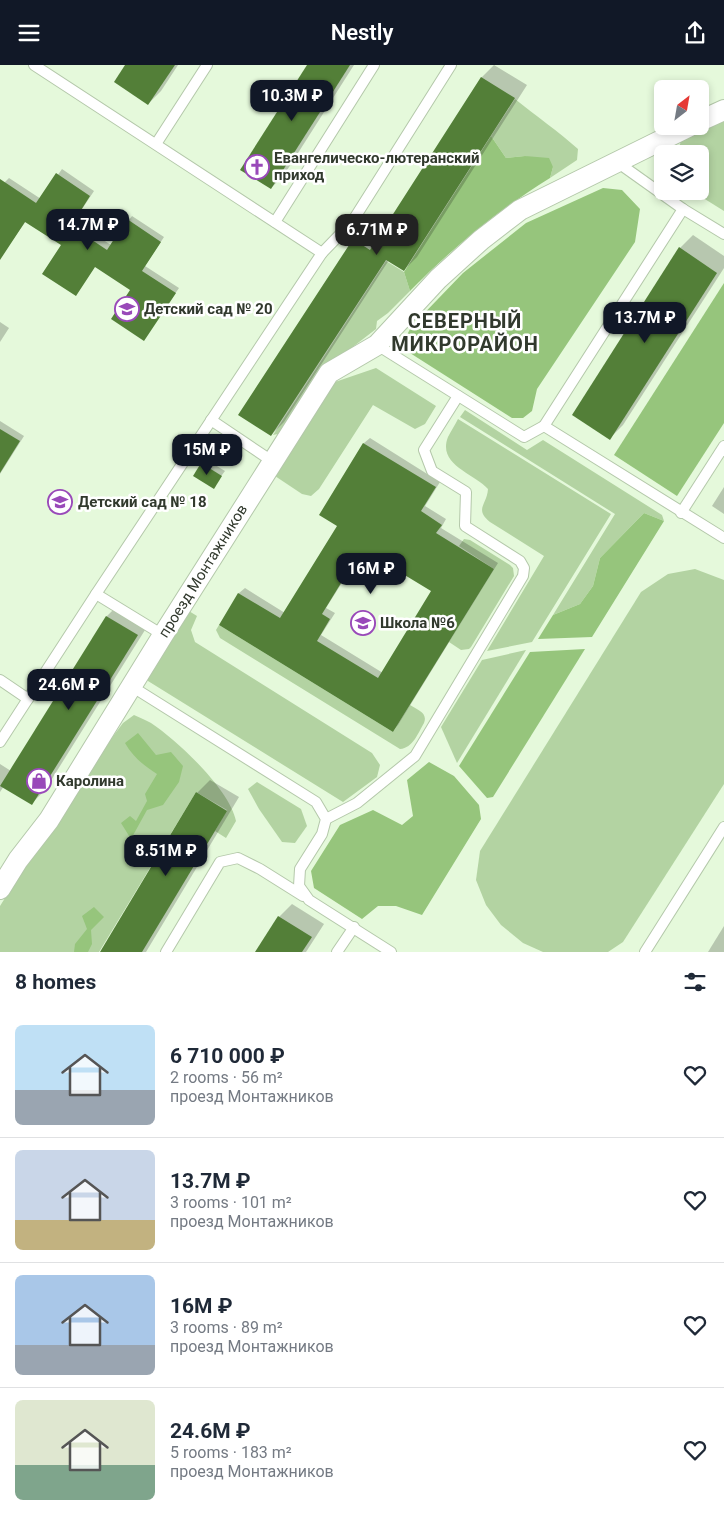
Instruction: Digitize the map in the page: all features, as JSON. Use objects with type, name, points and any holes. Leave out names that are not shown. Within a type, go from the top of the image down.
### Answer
[{"type":"street","points":[[709,116],[724,109]]},
{"type":"street","name":"проезд Монтажников","points":[[0,889],[18,860],[49,820],[162,635],[329,373],[377,345],[438,279],[481,240],[520,210],[672,135]]},
{"type":"lane","points":[[34,65],[322,253]]},
{"type":"lane","points":[[156,144],[207,65]]},
{"type":"lane","points":[[275,222],[374,65]]},
{"type":"lane","points":[[0,743],[96,594],[322,253],[352,222],[450,65]]},
{"type":"lane","points":[[617,162],[683,209],[724,234]]},
{"type":"lane","points":[[377,345],[524,437],[544,426],[683,209]]},
{"type":"lane","points":[[326,819],[357,803],[415,756],[524,576],[524,568],[520,561],[465,526],[466,492],[432,471],[424,450],[458,396]]},
{"type":"lane","points":[[211,420],[272,461]]},
{"type":"lane","points":[[544,426],[724,538]]},
{"type":"lane","points":[[682,513],[724,446]]},
{"type":"lane","points":[[96,594],[162,635]]},
{"type":"lane","points":[[0,680],[28,699]]},
{"type":"lane","points":[[131,686],[316,803],[326,819],[322,834],[300,869],[299,886],[309,900]]},
{"type":"lane","points":[[645,952],[724,827]]},
{"type":"lane","points":[[166,952],[220,862],[238,858],[260,869],[391,952]]},
{"type":"lane","points":[[337,952],[354,927]]},
{"type":"green space","points":[[515,99],[578,149],[577,160],[550,178],[553,167],[525,156],[506,158],[491,136]]},
{"type":"green space","points":[[724,119],[724,211],[706,200],[709,200],[709,145],[680,145],[681,141],[693,135],[709,135],[709,127]]},
{"type":"green space","points":[[491,136],[506,158],[525,156],[549,158],[553,167],[550,178],[477,230],[410,291],[404,272]]},
{"type":"green space","points":[[603,188],[622,190],[640,209],[635,242],[537,389],[532,411],[523,418],[512,418],[410,353],[403,343],[411,327],[463,273],[526,223]]},
{"type":"green space","points":[[386,261],[404,272],[410,291],[377,321],[376,329],[328,366],[278,434],[273,435]]},
{"type":"green space","points":[[724,283],[724,423],[677,496],[614,455]]},
{"type":"green space","points":[[376,368],[436,406],[425,424],[415,429],[373,405],[319,489],[311,496],[302,494],[275,476],[335,382]]},
{"type":"green space","points":[[465,410],[527,450],[543,440],[662,515],[664,521],[644,513],[600,558],[593,586],[580,604],[553,615],[615,514],[460,417]]},
{"type":"green space","points":[[458,419],[611,514],[532,642],[487,651],[544,556],[485,518],[482,510],[488,489],[452,462],[448,455],[446,447],[448,437]]},
{"type":"green space","points":[[644,513],[664,521],[592,637],[538,639],[553,615],[580,604],[593,586],[600,558]]},
{"type":"green space","points":[[464,539],[470,540],[510,565],[513,568],[514,576],[471,647],[461,650],[449,642],[494,569],[459,546]]},
{"type":"green space","points":[[695,569],[724,580],[724,784],[623,942],[608,952],[543,952],[523,943],[501,925],[486,905],[476,880],[480,851],[641,592],[668,574]]},
{"type":"green space","points":[[184,608],[197,616],[191,630],[195,642],[372,753],[380,765],[377,777],[343,802],[148,681],[144,674]]},
{"type":"green space","points":[[219,625],[393,732],[410,705],[423,714],[425,717],[424,723],[412,743],[400,749],[220,638],[216,630]]},
{"type":"green space","points":[[585,649],[493,797],[487,798],[459,766],[530,652]]},
{"type":"green space","points":[[526,650],[457,763],[441,727],[482,660]]},
{"type":"green space","points":[[134,715],[162,731],[201,767],[224,795],[236,821],[226,838],[215,831],[227,810],[196,792],[99,952],[0,952],[0,906],[24,868],[56,826],[111,739],[123,723]]},
{"type":"green space","points":[[138,733],[156,755],[171,752],[183,766],[179,782],[163,805],[147,810],[131,839],[121,823],[130,816],[136,821],[147,801],[145,794],[157,774],[139,760],[125,743]]},
{"type":"green space","points":[[429,762],[454,776],[479,805],[481,819],[422,915],[396,906],[378,906],[362,919],[314,888],[311,871],[340,825],[373,810],[402,825],[413,816],[407,780]]},
{"type":"green space","points":[[257,782],[301,809],[307,826],[295,843],[282,842],[259,809],[248,789]]},
{"type":"green space","points":[[94,907],[104,917],[91,930],[92,944],[88,952],[74,952],[75,944],[87,929],[82,916]]},
{"type":"building","points":[[125,65],[175,65],[148,105],[114,82]]},
{"type":"building","points":[[307,65],[350,65],[271,189],[240,170]]},
{"type":"building","points":[[481,77],[515,98],[404,271],[386,260],[271,436],[238,415],[353,239],[370,250]]},
{"type":"building","points":[[56,173],[90,196],[71,226],[107,250],[127,219],[161,242],[142,271],[176,293],[144,341],[111,319],[130,290],[95,267],[76,296],[42,274],[61,245],[25,222],[0,260],[0,179],[36,203]]},
{"type":"building","points":[[679,247],[717,273],[610,440],[572,415]]},
{"type":"building","points":[[0,429],[20,441],[0,473]]},
{"type":"building","points":[[363,443],[436,487],[421,511],[442,525],[436,533],[494,569],[393,732],[219,625],[238,593],[280,618],[337,526],[319,515]],"holes":[[[370,554],[431,591],[378,678],[317,641],[330,619],[322,614],[349,570],[357,576]]]},
{"type":"building","points":[[201,463],[222,476],[214,489],[193,476]]},
{"type":"building","points":[[106,616],[138,635],[32,805],[0,786]]},
{"type":"building","points":[[196,792],[227,811],[142,952],[100,952]]},
{"type":"building","points":[[278,916],[312,937],[302,952],[255,952]]},
{"type":"place","name":"Евангелическо-лютеранский приход","points":[[257,167]]},
{"type":"place","name":"Детский сад № 20","points":[[127,309]]},
{"type":"place","name":"Детский сад № 18","points":[[60,502]]},
{"type":"place","name":"Школа №6","points":[[363,623]]},
{"type":"place","name":"Каролина","points":[[39,781]]},
{"type":"district","name":"СЕВЕРНЫЙ МИКРОРАЙОН","points":[[465,332]]}]
